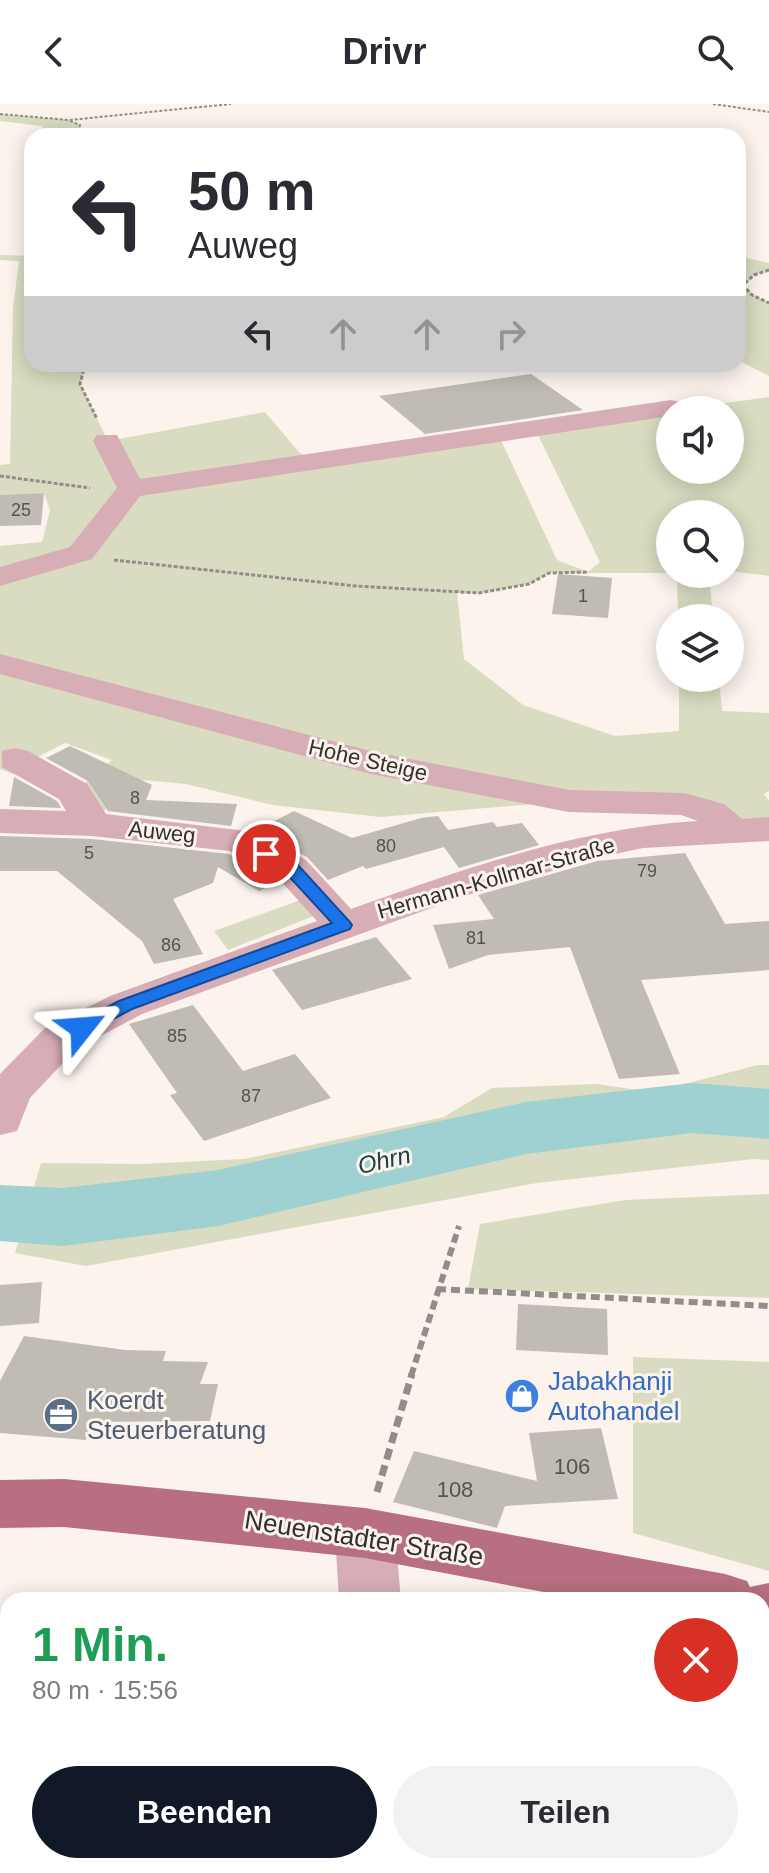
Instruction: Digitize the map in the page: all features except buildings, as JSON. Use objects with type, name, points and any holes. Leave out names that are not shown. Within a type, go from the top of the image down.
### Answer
[{"type":"main road","name":"Neuenstadter Straße","points":[[0,1504],[79,1504],[365,1533],[682,1592]]},
{"type":"street","points":[[0,577],[81,553],[131,489],[656,410]]},
{"type":"street","points":[[107,441],[131,489]]},
{"type":"street","name":"Hohe Steige","points":[[0,664],[371,763],[569,801],[684,804],[752,831]]},
{"type":"street","points":[[15,759],[74,792],[92,824]]},
{"type":"street","name":"Auweg","points":[[0,821],[92,824],[240,840],[292,869],[343,925]]},
{"type":"street","name":"Hermann-Kollmar-Straße","points":[[0,1120],[8,1094],[60,1039],[126,1005],[447,888],[593,847],[643,836],[752,831]]},
{"type":"street","points":[[365,1533],[369,1592]]},
{"type":"path","points":[[0,114],[69,120],[231,104]]},
{"type":"path","points":[[713,104],[769,112]]},
{"type":"path","points":[[69,120],[80,125],[79,128]]},
{"type":"path","points":[[746,282],[754,275],[769,270]]},
{"type":"path","points":[[746,288],[769,303]]},
{"type":"path","points":[[83,372],[80,384],[107,441]]},
{"type":"path","points":[[0,476],[88,488],[131,489]]},
{"type":"path","points":[[81,553],[125,562],[228,574],[479,593],[529,584],[549,573],[588,572]]},
{"type":"path","points":[[365,1533],[437,1289],[459,1226]]},
{"type":"path","points":[[437,1289],[769,1306]]},
{"type":"green space","points":[[0,114],[69,120],[80,125],[79,128],[43,128],[0,121]]},
{"type":"green space","points":[[0,255],[24,256],[24,372],[83,372],[80,384],[108,441],[265,412],[299,452],[314,462],[498,434],[557,560],[588,572],[600,562],[535,429],[656,413],[656,484],[744,484],[744,400],[769,397],[769,576],[744,573],[744,500],[656,500],[656,573],[549,573],[529,584],[479,593],[457,593],[464,659],[523,705],[615,736],[679,731],[679,692],[720,692],[722,711],[769,713],[769,791],[764,794],[769,801],[769,829],[710,812],[569,801],[380,817],[273,805],[186,784],[133,779],[92,824],[74,792],[112,760],[65,743],[13,774],[0,769],[0,546],[42,542],[50,510],[44,493],[0,495],[0,465],[10,464],[13,308],[19,261],[0,260]]},
{"type":"green space","points":[[746,258],[769,263],[769,270],[754,275],[746,282]]},
{"type":"green space","points":[[746,288],[769,303],[769,376],[746,364]]},
{"type":"green space","points":[[677,588],[710,588],[712,604],[678,604]]},
{"type":"green space","points":[[312,896],[326,911],[228,950],[214,931]]},
{"type":"green space","points":[[758,1065],[769,1065],[769,1160],[754,1159],[537,1183],[86,1266],[15,1253],[41,1163],[143,1164],[244,1159],[444,1117],[492,1088],[596,1084],[653,1092]]},
{"type":"green space","points":[[769,1194],[769,1298],[468,1289],[480,1224],[625,1200]]},
{"type":"green space","points":[[633,1357],[769,1362],[769,1571],[633,1533]]},
{"type":"waterway","name":"Ohrn","points":[[0,1213],[63,1217],[218,1198],[526,1128],[692,1108],[769,1114]]},
{"type":"place","name":"Jabakhanji Autohandel","points":[[522,1396]]},
{"type":"place","name":"Koerdt Steuerberatung","points":[[61,1415]]},
{"type":"route","points":[[82,1028],[126,1005],[343,925],[292,869],[266,854]]}]
